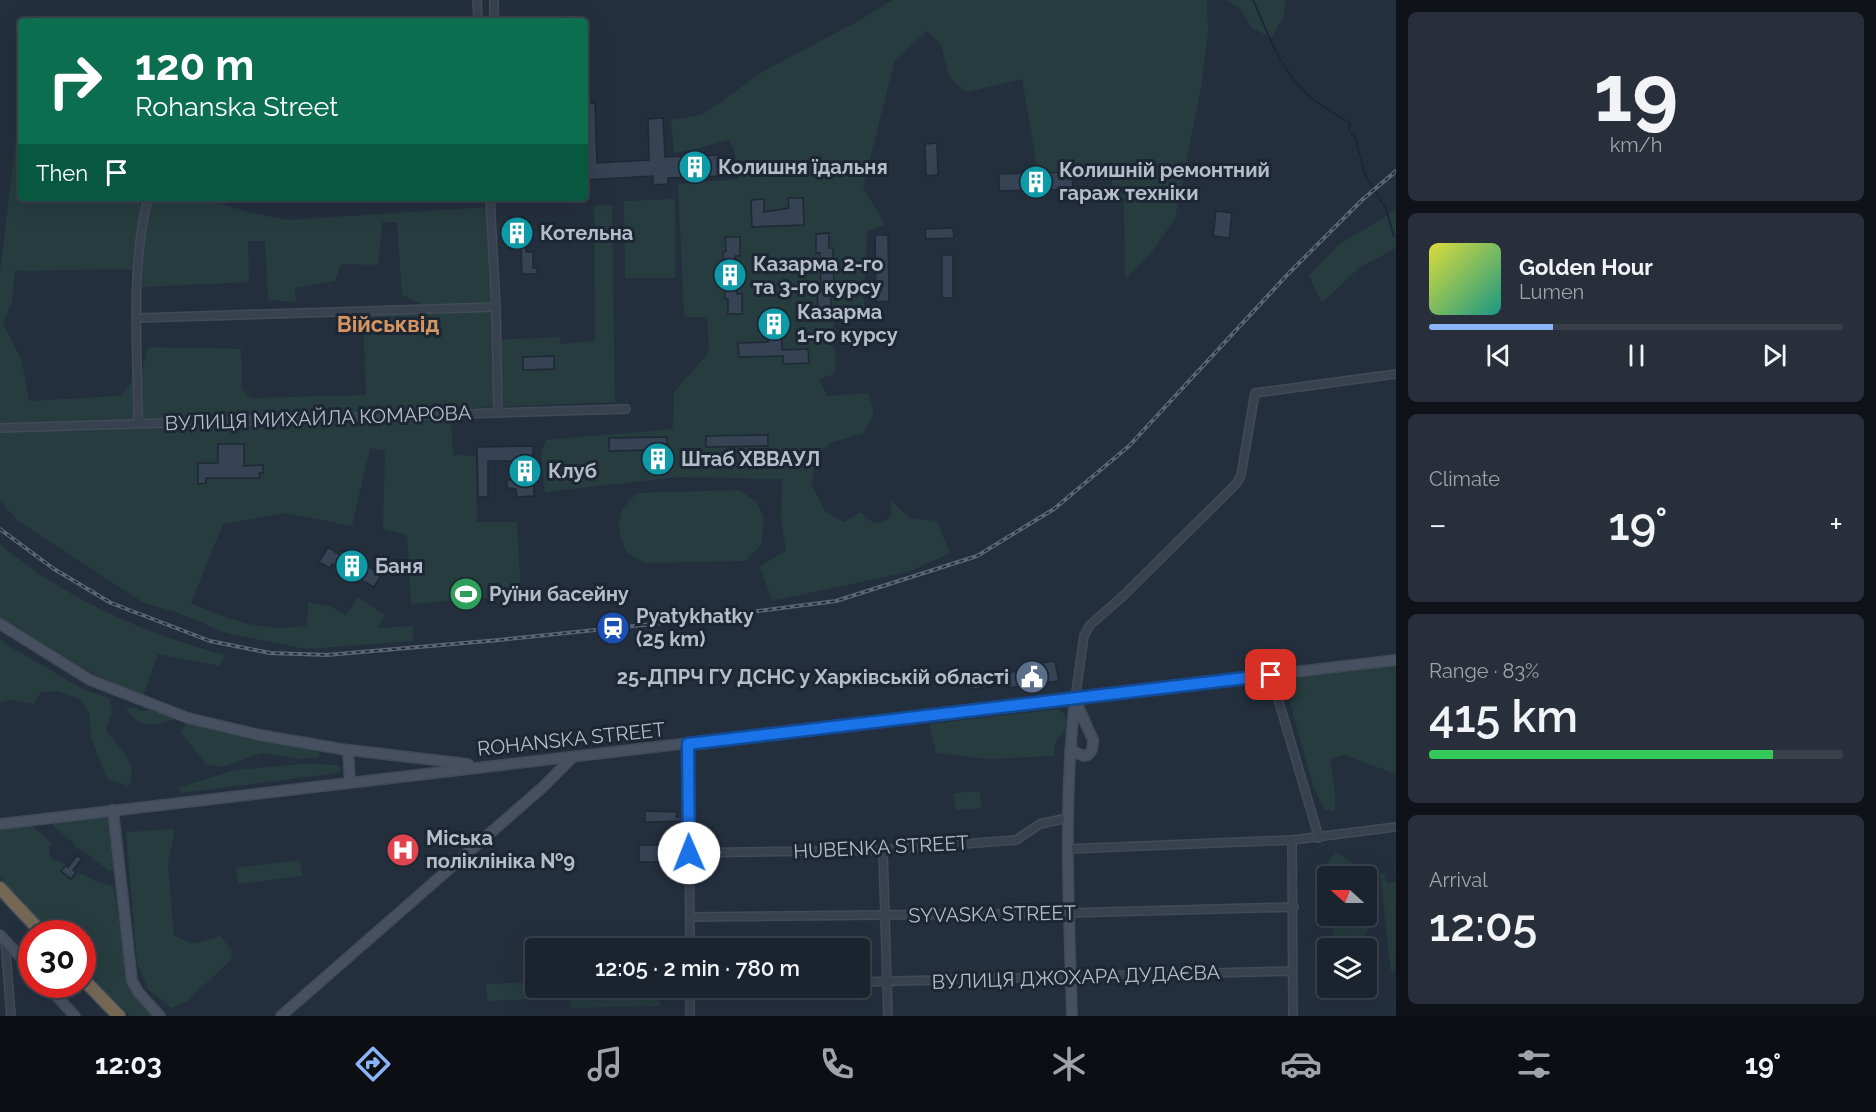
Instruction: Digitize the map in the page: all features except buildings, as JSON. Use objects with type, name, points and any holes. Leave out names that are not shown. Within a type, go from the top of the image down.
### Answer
[{"type":"highway","points":[[0,888],[30,920]]},
{"type":"highway","points":[[96,992],[119,1016]]},
{"type":"street","points":[[477,0],[478,18]]},
{"type":"street","points":[[494,0],[494,18]]},
{"type":"street","name":"ВУЛИЦЯ МИХАЙЛА КОМАРОВА","points":[[138,423],[141,226],[147,201]]},
{"type":"street","name":"ВУЛИЦЯ МИХАЙЛА КОМАРОВА","points":[[490,202],[496,307],[498,413]]},
{"type":"street","points":[[138,318],[496,307]]},
{"type":"street","points":[[1072,1016],[1067,914],[1066,818],[1075,699],[1084,636],[1090,625],[1123,596],[1237,483],[1241,475],[1255,393],[1396,374]]},
{"type":"street","name":"ВУЛИЦЯ МИХАЙЛА КОМАРОВА","points":[[0,428],[626,409]]},
{"type":"street","points":[[0,624],[90,680],[144,703],[188,718],[348,750],[479,766]]},
{"type":"street","name":"ROHANSKA STREET","points":[[0,824],[1396,660]]},
{"type":"street","points":[[1271,675],[1319,838]]},
{"type":"street","points":[[1070,750],[1083,756],[1093,747],[1093,740],[1075,699]]},
{"type":"street","points":[[688,744],[690,938]]},
{"type":"street","points":[[348,750],[350,782]]},
{"type":"street","points":[[281,1016],[544,786],[573,757]]},
{"type":"street","points":[[113,810],[132,981],[139,993],[160,1016]]},
{"type":"street","name":"HUBENKA STREET","points":[[689,853],[884,850],[1016,840],[1040,824],[1066,818]]},
{"type":"street","points":[[1067,849],[1292,840],[1396,827]]},
{"type":"street","points":[[1292,840],[1293,1016]]},
{"type":"street","points":[[884,850],[888,1016]]},
{"type":"street","name":"SYVASKA STREET","points":[[690,916],[1067,914],[1294,908]]},
{"type":"street","points":[[2,938],[18,955]]},
{"type":"street","points":[[2,938],[11,1016]]},
{"type":"street","name":"ВУЛИЦЯ ДЖОХАРА ДУДАЄВА","points":[[870,982],[1293,971]]},
{"type":"street","points":[[58,998],[75,1016]]},
{"type":"street","points":[[690,998],[690,1016]]},
{"type":"green space","points":[[892,0],[1217,0],[1207,1],[1208,33],[1201,87],[1175,219],[1151,253],[1125,279],[1124,200],[1113,194],[1111,173],[1038,172],[1022,79],[966,92],[949,77],[941,45],[927,31],[895,60],[863,187],[885,225],[867,232],[864,308],[835,320],[831,339],[836,357],[834,374],[819,379],[827,396],[868,393],[874,413],[864,433],[831,443],[818,453],[811,484],[825,511],[843,522],[861,512],[874,524],[891,518],[891,500],[909,518],[937,521],[950,553],[908,572],[772,601],[760,566],[786,551],[781,518],[782,479],[680,477],[545,492],[541,453],[546,440],[673,429],[674,392],[709,352],[707,317],[684,317],[678,184],[739,179],[734,149],[728,140],[674,153],[671,120],[702,115],[764,71],[860,20]]},
{"type":"green space","points":[[1225,0],[1286,0],[1283,18],[1271,38],[1251,27],[1240,8]]},
{"type":"green space","points":[[16,136],[18,137],[18,201],[135,201],[141,204],[152,201],[213,201],[247,212],[288,220],[487,207],[494,304],[423,305],[402,295],[397,222],[382,222],[378,265],[341,264],[335,281],[295,288],[296,302],[268,300],[265,241],[248,241],[249,282],[142,287],[143,269],[15,271],[12,301],[3,323],[22,362],[29,401],[120,396],[142,371],[148,347],[241,349],[242,389],[251,398],[366,395],[363,314],[493,309],[494,340],[559,337],[561,344],[595,341],[594,206],[612,205],[615,402],[450,409],[453,455],[476,456],[477,522],[517,522],[521,595],[411,604],[407,535],[383,529],[385,451],[370,448],[352,526],[286,513],[223,524],[191,603],[233,619],[277,628],[307,625],[308,602],[329,606],[346,615],[358,597],[385,615],[378,628],[413,626],[413,641],[306,649],[226,633],[176,612],[144,603],[18,521],[0,501],[0,274]]},
{"type":"green space","points":[[675,199],[675,278],[625,278],[624,201]]},
{"type":"green space","points":[[1396,210],[1396,248],[1359,268],[1322,303],[1309,276],[1338,245]]},
{"type":"green space","points":[[739,490],[757,502],[764,519],[761,545],[746,561],[644,563],[626,552],[620,535],[619,522],[623,508],[637,493]]},
{"type":"green space","points":[[0,544],[51,581],[106,612],[164,636],[225,655],[220,666],[158,654],[143,697],[56,656],[0,621]]},
{"type":"green space","points":[[0,638],[9,646],[85,690],[109,698],[112,711],[106,731],[130,763],[132,770],[129,786],[107,779],[91,737],[89,712],[79,699],[58,691],[41,692],[34,704],[9,700],[0,703]]},
{"type":"green space","points":[[1396,664],[1396,774],[1344,755],[1330,759],[1335,812],[1324,809],[1313,785],[1290,702],[1295,694],[1294,679],[1303,674]]},
{"type":"green space","points":[[136,707],[140,711],[150,710],[176,719],[155,724],[142,723],[126,709]]},
{"type":"green space","points":[[1058,709],[1065,716],[1066,724],[1065,731],[1056,742],[1054,756],[989,759],[936,753],[929,724]]},
{"type":"green space","points":[[186,723],[319,749],[319,757],[301,759],[262,753],[222,767],[206,764],[181,733]]},
{"type":"green space","points":[[303,764],[337,765],[341,768],[338,773],[181,793],[178,788],[235,770]]},
{"type":"green space","points":[[980,791],[981,808],[955,810],[954,793]]},
{"type":"green space","points":[[103,815],[109,820],[115,867],[109,871],[81,849],[75,848],[75,844],[51,822]]},
{"type":"green space","points":[[30,824],[51,842],[53,846],[49,847],[51,858],[66,865],[61,871],[71,879],[78,872],[114,887],[128,983],[158,1016],[130,1016],[96,981],[96,920],[38,920],[0,877],[0,828]]},
{"type":"green space","points":[[175,829],[168,863],[174,936],[194,944],[220,936],[232,951],[231,960],[187,1001],[171,1008],[148,989],[137,963],[126,832]]},
{"type":"green space","points":[[1336,852],[1357,866],[1329,866],[1328,861]]},
{"type":"green space","points":[[300,860],[302,876],[238,884],[236,868]]},
{"type":"green space","points":[[1385,873],[1387,883],[1396,882],[1395,972],[1391,972],[1380,874]]},
{"type":"green space","points":[[1334,926],[1370,926],[1363,938],[1333,938]]},
{"type":"green space","points":[[525,982],[525,998],[539,999],[487,1001],[486,984]]},
{"type":"green space","points":[[571,998],[660,998],[660,1006],[571,1008]]},
{"type":"water","name":"Руїни басейну","points":[[476,585],[478,601],[457,603],[455,587]]},
{"type":"waterway","points":[[1253,0],[1273,45],[1292,78],[1311,97],[1350,123],[1349,131],[1355,137],[1365,174],[1386,209],[1394,237]]},
{"type":"railway","points":[[0,529],[54,569],[111,603],[210,641],[270,653],[327,655],[499,640],[673,622],[836,601],[977,556],[1054,509],[1129,446],[1288,274],[1362,200],[1396,171]]},
{"type":"place","name":"Колишня їдальня","points":[[695,167]]},
{"type":"place","name":"Колишній ремонтний гараж техніки","points":[[1036,182]]},
{"type":"place","name":"Котельна","points":[[517,233]]},
{"type":"place","name":"Казарма 2-го та 3-го курсу","points":[[730,275]]},
{"type":"place","name":"Казарма 1-го курсу","points":[[774,324]]},
{"type":"place","name":"Штаб ХВВАУЛ","points":[[658,459]]},
{"type":"place","name":"Клуб","points":[[525,471]]},
{"type":"place","name":"Баня","points":[[352,566]]},
{"type":"place","name":"Руїни басейну","points":[[466,594]]},
{"type":"place","name":"Pyatykhatky (25 km)","points":[[613,628]]},
{"type":"place","name":"25-ДПРЧ ГУ ДСНС у Харківській області","points":[[1032,677]]},
{"type":"place","name":"Міська поліклініка №9","points":[[403,850]]},
{"type":"district","name":"Військвід","points":[[388,324]]},
{"type":"route","points":[[689,853],[688,744],[1271,675]]}]
